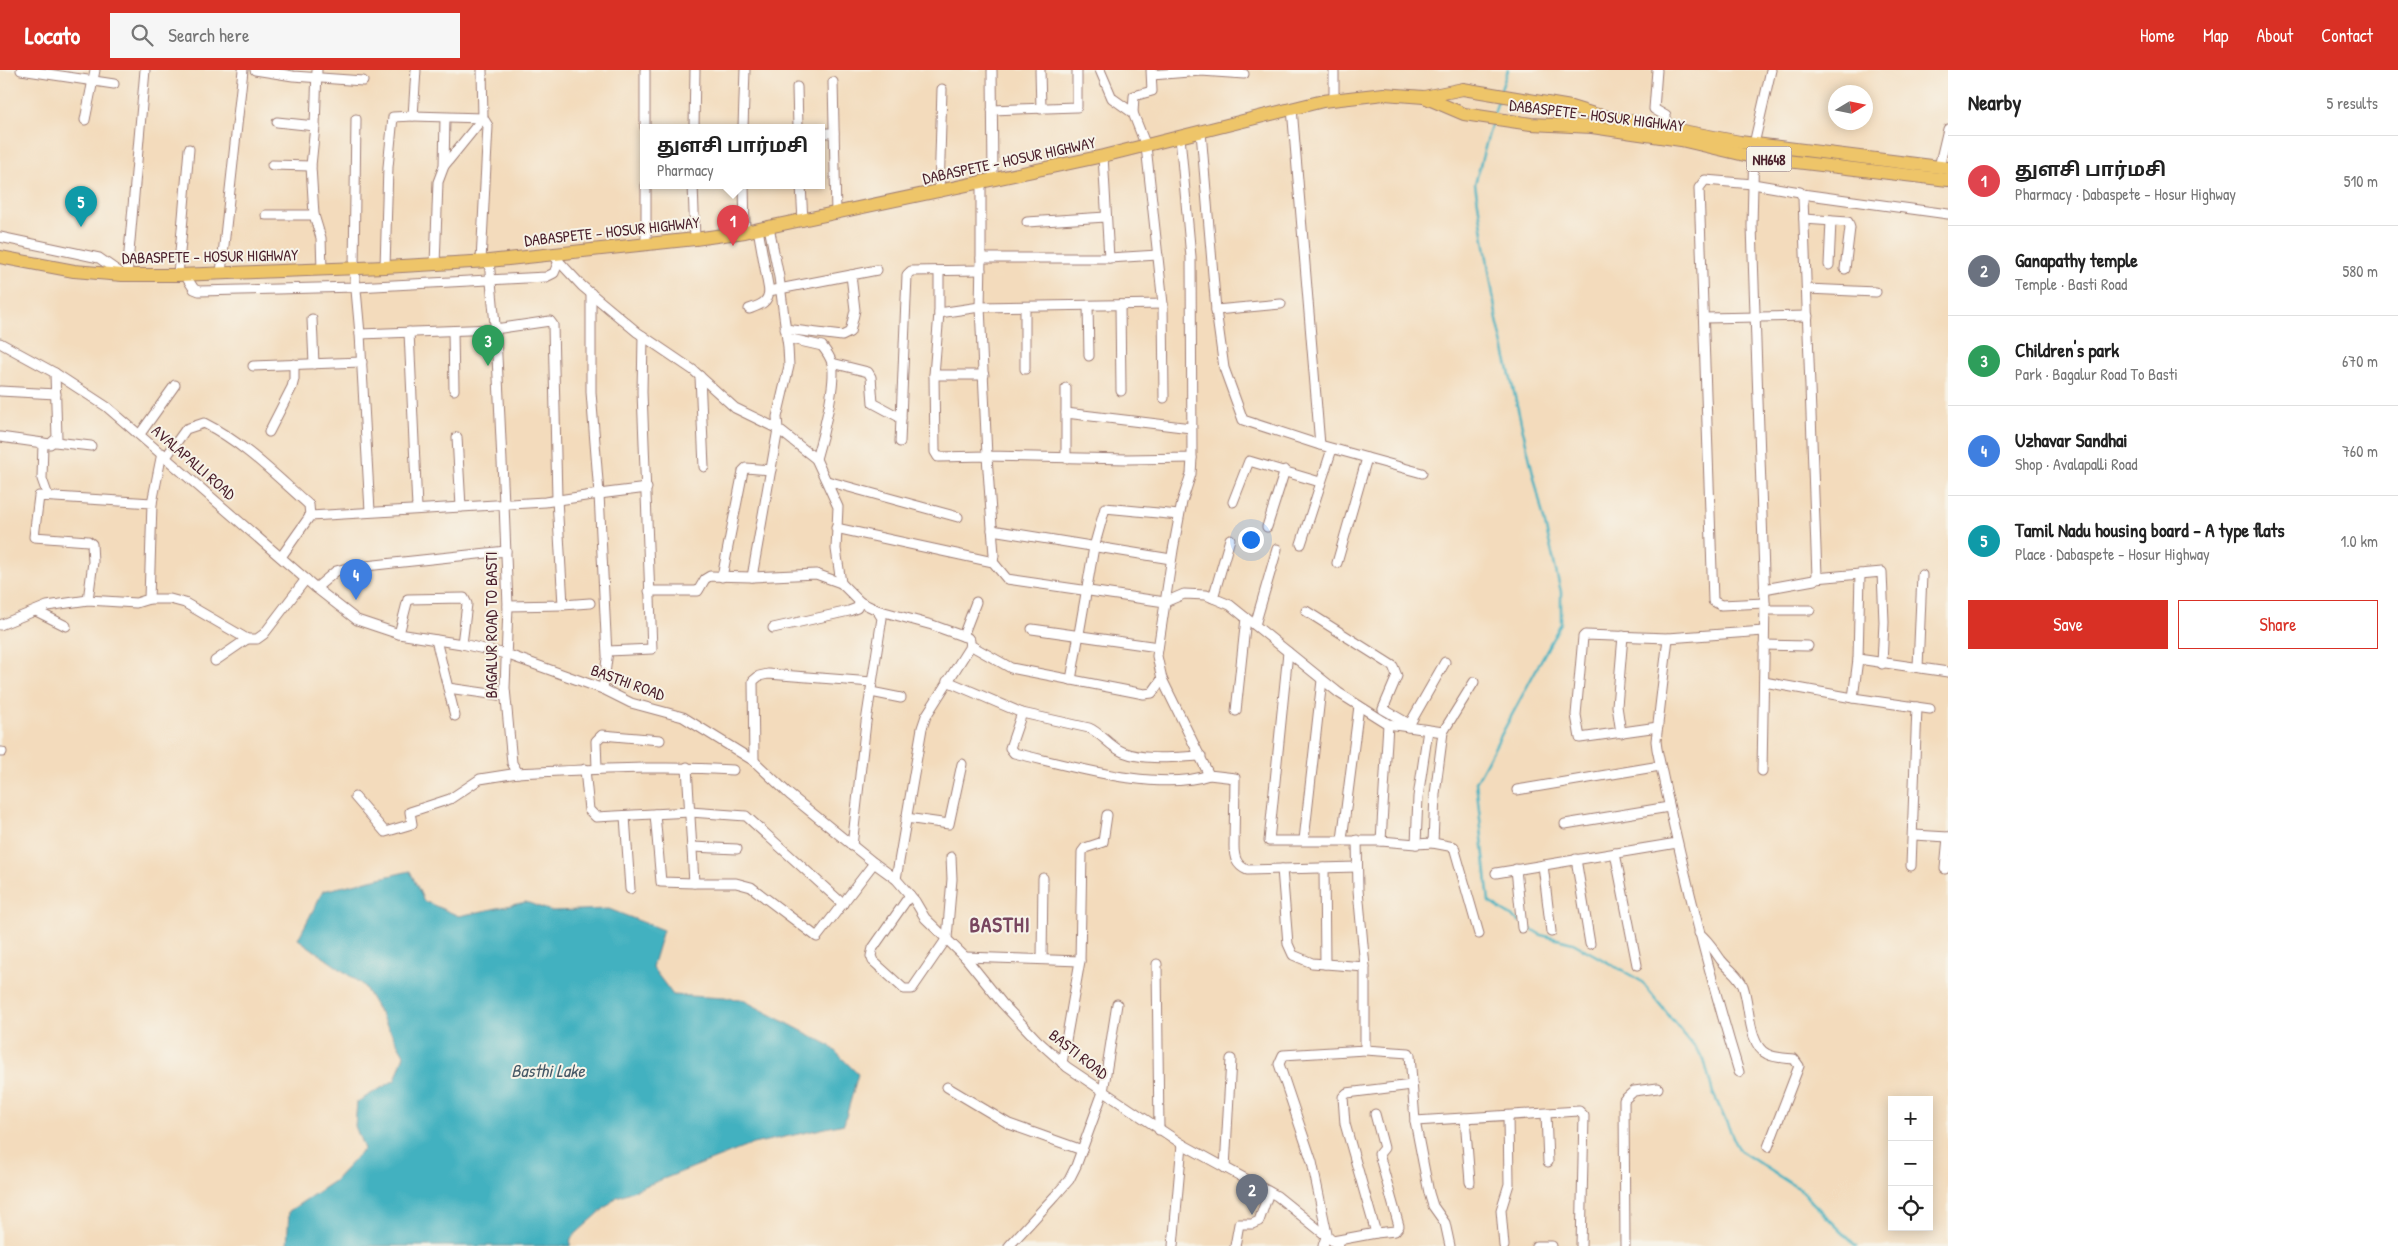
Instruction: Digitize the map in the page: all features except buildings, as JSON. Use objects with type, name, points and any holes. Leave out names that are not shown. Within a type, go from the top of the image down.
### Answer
[{"type":"highway","name":"DABASPETE - HOSUR HIGHWAY","points":[[0,258],[74,271],[125,275],[181,275],[385,267],[556,257],[646,244],[695,240],[803,221],[1104,156],[1334,99],[1384,94],[1424,97],[1463,89],[1571,107],[1594,114]]},
{"type":"highway","name":"DABASPETE - HOSUR HIGHWAY","points":[[1424,97],[1464,114],[1531,124],[1592,127],[1948,180]]},
{"type":"highway","name":"NH648","points":[[1594,114],[1666,128],[1754,151],[1944,168]]},
{"type":"highway","points":[[1592,127],[1594,114]]},
{"type":"street","points":[[21,70],[114,84]]},
{"type":"street","points":[[86,120],[95,70]]},
{"type":"street","points":[[0,237],[99,258],[125,275],[145,70]]},
{"type":"street","points":[[221,273],[243,70]]},
{"type":"street","points":[[255,70],[293,76],[317,73],[363,81]]},
{"type":"street","points":[[413,116],[416,70]]},
{"type":"street","name":"BAGALUR ROAD TO BASTI","points":[[482,70],[483,118],[488,126],[485,261],[491,281],[495,329],[506,551],[508,606],[505,696],[512,763],[518,773]]},
{"type":"street","points":[[645,70],[645,124]]},
{"type":"street","points":[[694,124],[695,70]]},
{"type":"street","points":[[744,124],[745,70]]},
{"type":"street","points":[[992,70],[992,110],[981,258],[980,307],[993,562]]},
{"type":"street","points":[[1040,70],[1041,109]]},
{"type":"street","points":[[992,110],[1076,107],[1077,70]]},
{"type":"street","points":[[1100,70],[1112,98],[1133,113]]},
{"type":"street","points":[[1334,70],[1334,99]]},
{"type":"street","points":[[1657,70],[1654,109],[1666,116],[1666,128]]},
{"type":"street","points":[[1762,771],[1765,606],[1752,226],[1754,151],[1771,70]]},
{"type":"street","points":[[1164,398],[1163,304],[1146,146],[1133,113],[1136,95],[1152,91],[1151,73],[1201,72],[1244,74]]},
{"type":"street","points":[[317,73],[311,166],[314,215],[321,238],[322,270]]},
{"type":"street","points":[[833,82],[836,214]]},
{"type":"street","points":[[796,87],[798,124]]},
{"type":"street","points":[[939,192],[942,89]]},
{"type":"street","points":[[1292,108],[1320,445]]},
{"type":"street","points":[[385,267],[388,167],[392,117],[483,118]]},
{"type":"street","points":[[444,166],[445,118]]},
{"type":"street","points":[[436,264],[438,182],[444,166],[483,118]]},
{"type":"street","points":[[356,119],[354,268],[362,362],[370,511]]},
{"type":"street","points":[[277,122],[315,126]]},
{"type":"street","points":[[1944,168],[1948,129]]},
{"type":"street","points":[[1201,132],[1216,310],[1224,368],[1243,420],[1320,445],[1422,473]]},
{"type":"street","points":[[825,133],[834,133]]},
{"type":"street","points":[[1180,137],[1191,257],[1192,458],[1191,474],[1182,502],[1157,656],[1162,679],[1209,775]]},
{"type":"street","points":[[189,150],[181,275],[194,289],[199,291],[356,287],[546,277],[554,273],[556,257]]},
{"type":"street","points":[[1104,156],[1108,258]]},
{"type":"street","points":[[272,165],[311,166]]},
{"type":"street","points":[[1810,610],[1721,605],[1713,601],[1699,188],[1705,180],[1753,184],[1802,194],[1948,214]]},
{"type":"street","points":[[646,189],[646,244]]},
{"type":"street","points":[[694,189],[695,240]]},
{"type":"street","points":[[745,189],[757,230],[769,291],[768,299],[763,304],[749,309]]},
{"type":"street","points":[[801,189],[803,221]]},
{"type":"street","points":[[1802,194],[1808,316],[1816,578]]},
{"type":"street","points":[[266,215],[314,215]]},
{"type":"street","points":[[1026,222],[1106,217]]},
{"type":"street","points":[[1804,219],[1845,222],[1850,225],[1846,269]]},
{"type":"street","points":[[1829,265],[1831,221]]},
{"type":"street","points":[[752,577],[778,430],[777,417],[788,366],[780,288],[757,230]]},
{"type":"street","points":[[981,258],[1108,258],[1158,255]]},
{"type":"street","points":[[556,257],[591,293],[643,336],[700,376],[735,408],[778,430],[816,459],[838,507],[836,549],[841,583]]},
{"type":"street","points":[[769,291],[877,270]]},
{"type":"street","points":[[900,442],[906,278],[911,272],[981,270]]},
{"type":"street","points":[[939,271],[939,312],[934,375],[936,455],[938,457],[1192,458]]},
{"type":"street","points":[[786,334],[842,336],[850,332],[855,310],[851,275]]},
{"type":"street","points":[[1807,289],[1876,292]]},
{"type":"street","points":[[591,293],[591,392],[607,656],[603,689]]},
{"type":"street","points":[[1120,304],[1121,391]]},
{"type":"street","points":[[939,312],[980,307],[1163,304]]},
{"type":"street","points":[[1216,310],[1281,304]]},
{"type":"street","points":[[1088,306],[1089,356]]},
{"type":"street","points":[[1025,369],[1026,307]]},
{"type":"street","points":[[1704,318],[1808,316]]},
{"type":"street","points":[[312,319],[314,364]]},
{"type":"street","points":[[360,334],[495,329],[550,321],[553,325],[557,499],[563,605]]},
{"type":"street","points":[[452,331],[454,390]]},
{"type":"street","points":[[409,332],[417,508]]},
{"type":"street","points":[[786,334],[822,346],[832,363],[824,430],[816,459]]},
{"type":"street","points":[[607,656],[608,652],[652,649],[642,392],[643,336]]},
{"type":"street","name":"AVALAPALLI ROAD","points":[[0,343],[55,373],[107,407],[316,588],[357,620]]},
{"type":"street","points":[[253,366],[362,362]]},
{"type":"street","points":[[832,363],[868,372],[871,377],[873,403],[901,418]]},
{"type":"street","points":[[269,432],[292,387],[294,364]]},
{"type":"street","points":[[55,373],[57,438],[55,442]]},
{"type":"street","points":[[934,375],[984,375]]},
{"type":"street","points":[[700,376],[704,467]]},
{"type":"street","points":[[140,434],[175,385]]},
{"type":"street","points":[[1066,388],[1066,458]]},
{"type":"street","points":[[0,391],[56,394]]},
{"type":"street","points":[[1066,414],[1192,428]]},
{"type":"street","points":[[149,599],[152,503],[164,455],[186,429],[194,425],[204,423],[218,430],[258,460],[309,505],[310,516],[281,557]]},
{"type":"street","points":[[0,437],[43,443],[55,442],[91,446]]},
{"type":"street","points":[[457,437],[461,507]]},
{"type":"street","points":[[43,443],[42,480],[48,496]]},
{"type":"street","points":[[1301,544],[1332,448]]},
{"type":"street","points":[[1337,562],[1367,458]]},
{"type":"street","points":[[1233,502],[1249,461],[1285,470],[1320,482]]},
{"type":"street","points":[[722,576],[743,470],[746,468],[771,470]]},
{"type":"street","points":[[1267,527],[1285,470]]},
{"type":"street","points":[[827,481],[958,517]]},
{"type":"street","points":[[310,516],[504,504],[647,488]]},
{"type":"street","points":[[88,600],[93,562],[92,544],[88,541],[34,537],[39,496],[152,503]]},
{"type":"street","points":[[1071,680],[1080,637],[1094,547],[1104,508],[1180,515]]},
{"type":"street","points":[[836,528],[993,562],[1007,579],[1165,602],[1184,594],[1206,595],[1230,605],[1322,680],[1388,724],[1408,725],[1443,732]]},
{"type":"street","points":[[992,530],[1172,559]]},
{"type":"street","points":[[1213,598],[1230,539]]},
{"type":"street","points":[[1254,625],[1277,549]]},
{"type":"street","points":[[316,588],[336,571],[347,568],[506,551]]},
{"type":"street","points":[[1764,589],[1816,578],[1878,571],[1883,576],[1882,664]]},
{"type":"street","points":[[649,592],[698,591],[708,577],[816,574],[841,583],[860,602],[877,610],[968,638],[970,645],[1011,668],[1148,694],[1152,693],[1162,679]]},
{"type":"street","points":[[1853,698],[1858,659],[1860,574]]},
{"type":"street","points":[[1918,667],[1922,575]]},
{"type":"street","points":[[0,625],[47,606],[88,600],[136,603],[149,599],[170,600],[185,603],[247,639],[257,639],[264,634],[306,579]]},
{"type":"street","points":[[399,634],[408,599],[464,598],[467,604],[462,644]]},
{"type":"street","points":[[773,628],[849,611],[857,608],[860,602]]},
{"type":"street","points":[[963,636],[976,602]]},
{"type":"street","points":[[508,606],[590,603]]},
{"type":"street","points":[[852,846],[872,682],[882,618],[877,610]]},
{"type":"street","points":[[36,611],[66,626]]},
{"type":"street","points":[[1306,611],[1393,666],[1397,676],[1384,709],[1408,725]]},
{"type":"street","points":[[1236,711],[1246,618]]},
{"type":"street","name":"BASTHI ROAD","points":[[357,620],[399,634],[462,644],[506,654],[603,689],[631,703],[683,717],[754,761],[773,780],[852,846]]},
{"type":"street","points":[[1032,629],[1158,647]]},
{"type":"street","points":[[1658,727],[1580,738],[1576,715],[1583,637],[1589,635],[1668,638],[1764,631]]},
{"type":"street","points":[[1621,733],[1617,706],[1624,636]]},
{"type":"street","points":[[1668,638],[1656,741],[1660,766],[1699,933],[1739,1072]]},
{"type":"street","points":[[215,661],[247,639]]},
{"type":"street","points":[[436,640],[455,716]]},
{"type":"street","points":[[1764,644],[1808,646]]},
{"type":"street","points":[[896,879],[922,728],[926,716],[970,645]]},
{"type":"street","points":[[1288,652],[1269,841],[1357,840],[1454,847],[1479,934]]},
{"type":"street","points":[[1858,659],[1882,664],[1948,672]]},
{"type":"street","points":[[1408,725],[1445,662]]},
{"type":"street","points":[[754,761],[753,681],[759,676],[768,674],[872,682]]},
{"type":"street","points":[[1304,840],[1322,680]]},
{"type":"street","points":[[947,681],[1022,713],[1089,728],[1096,731],[1122,752],[1139,756],[1201,756]]},
{"type":"street","points":[[1433,844],[1435,794],[1443,732],[1474,682]]},
{"type":"street","points":[[1764,682],[1853,698],[1930,709]]},
{"type":"street","points":[[448,688],[505,696]]},
{"type":"street","points":[[871,692],[901,698]]},
{"type":"street","points":[[1342,840],[1359,706]]},
{"type":"street","points":[[1911,866],[1914,835],[1917,707]]},
{"type":"street","points":[[1022,713],[1010,748],[1014,754],[1116,776],[1185,781],[1209,775],[1235,778],[1234,857],[1238,864],[1247,870],[1357,867]]},
{"type":"street","points":[[1381,841],[1388,724]]},
{"type":"street","points":[[1416,844],[1418,797],[1428,730]]},
{"type":"street","points":[[597,768],[596,741],[602,735],[660,740]]},
{"type":"street","points":[[906,818],[950,824],[962,764]]},
{"type":"street","points":[[1517,790],[1660,766]]},
{"type":"street","points":[[355,797],[386,832],[412,824],[410,812],[450,799],[480,779],[518,773],[597,768],[686,767],[733,770]]},
{"type":"street","points":[[686,767],[694,883]]},
{"type":"street","points":[[585,769],[588,810],[596,817],[690,812],[750,818],[844,904]]},
{"type":"street","points":[[1565,824],[1669,807]]},
{"type":"street","points":[[655,814],[661,882],[736,883],[751,887],[817,936],[844,904],[874,863]]},
{"type":"street","points":[[1062,1063],[1080,961],[1082,852],[1085,848],[1104,842],[1107,815]]},
{"type":"street","points":[[626,816],[630,889]]},
{"type":"street","points":[[1914,835],[1948,837],[1945,869]]},
{"type":"street","points":[[1357,840],[1357,867],[1365,967],[1365,1050]]},
{"type":"street","points":[[1496,873],[1677,843]]},
{"type":"street","name":"BASTI ROAD","points":[[852,846],[896,879],[910,895],[925,918],[965,957],[1002,1003],[1036,1040],[1062,1063],[1159,1130],[1277,1196],[1333,1240]]},
{"type":"street","points":[[692,847],[737,848]]},
{"type":"street","points":[[1615,853],[1637,965]]},
{"type":"street","points":[[910,895],[873,948],[871,956],[873,961],[904,989],[912,989],[947,938],[952,879],[951,857]]},
{"type":"street","points":[[1576,859],[1590,944]]},
{"type":"street","points":[[1543,865],[1550,932]]},
{"type":"street","points":[[1324,868],[1325,964]]},
{"type":"street","points":[[1282,869],[1290,952],[1301,960],[1365,967]]},
{"type":"street","points":[[1516,869],[1522,928]]},
{"type":"street","points":[[1042,959],[1043,878]]},
{"type":"street","points":[[1699,933],[1712,944],[1722,960],[1735,972],[1743,985],[1754,1041],[1760,1049],[1767,1054],[1794,1059],[1799,1066],[1768,1148]]},
{"type":"street","points":[[965,957],[1080,961]]},
{"type":"street","points":[[1157,964],[1159,1130]]},
{"type":"street","points":[[1009,1246],[1069,1180],[1103,1092],[1117,1004]]},
{"type":"street","points":[[1333,1240],[1312,1162],[1279,1064],[1283,1055],[1365,1050],[1409,1053],[1416,1121],[1431,1201],[1445,1223],[1450,1246]]},
{"type":"street","points":[[1225,1168],[1231,1059]]},
{"type":"street","points":[[1376,1233],[1345,1124],[1343,1097],[1347,1093],[1412,1085]]},
{"type":"street","points":[[947,1088],[1009,1124],[1082,1150]]},
{"type":"street","points":[[1625,1246],[1624,1100],[1634,1091],[1658,1088]]},
{"type":"street","points":[[1416,1121],[1579,1111],[1584,1116],[1581,1246]]},
{"type":"street","points":[[1323,1246],[1333,1240],[1395,1231],[1399,1226],[1379,1154],[1384,1148],[1374,1114]]},
{"type":"street","points":[[1546,1114],[1548,1162]]},
{"type":"street","points":[[1504,1246],[1501,1210],[1509,1184],[1508,1116]]},
{"type":"street","points":[[1465,1118],[1470,1182]]},
{"type":"street","points":[[1173,1246],[1182,1144]]},
{"type":"street","points":[[1235,1246],[1239,1224],[1252,1224],[1259,1221],[1269,1192]]},
{"type":"street","points":[[1536,1246],[1552,1246]]},
{"type":"water","name":"Basthi Lake","points":[[410,871],[424,901],[459,916],[526,902],[551,911],[609,909],[663,930],[652,967],[673,995],[741,999],[829,1045],[858,1074],[844,1124],[753,1144],[617,1197],[571,1238],[570,1246],[287,1246],[289,1211],[334,1181],[364,1149],[355,1126],[357,1102],[395,1080],[404,1055],[364,986],[298,939],[323,891]]},
{"type":"waterway","points":[[1500,92],[1508,70]]},
{"type":"waterway","points":[[1494,114],[1498,100]]},
{"type":"waterway","points":[[1492,122],[1475,184],[1497,320],[1561,592],[1561,623],[1476,782],[1489,902],[1519,921]]},
{"type":"waterway","points":[[1523,924],[1541,935],[1573,943],[1641,981],[1704,1059],[1713,1093],[1739,1150],[1799,1189],[1856,1246]]},
{"type":"place","name":"Tamil Nadu housing board - A type flats","points":[[81,227]]},
{"type":"place","name":"துளசி பார்மசி","points":[[733,246]]},
{"type":"place","name":"Children's park","points":[[488,366]]},
{"type":"place","name":"Uzhavar Sandhai","points":[[356,600]]},
{"type":"place","name":"Ganapathy temple","points":[[1252,1215]]},
{"type":"district","name":"BASTHI","points":[[1000,924]]}]
